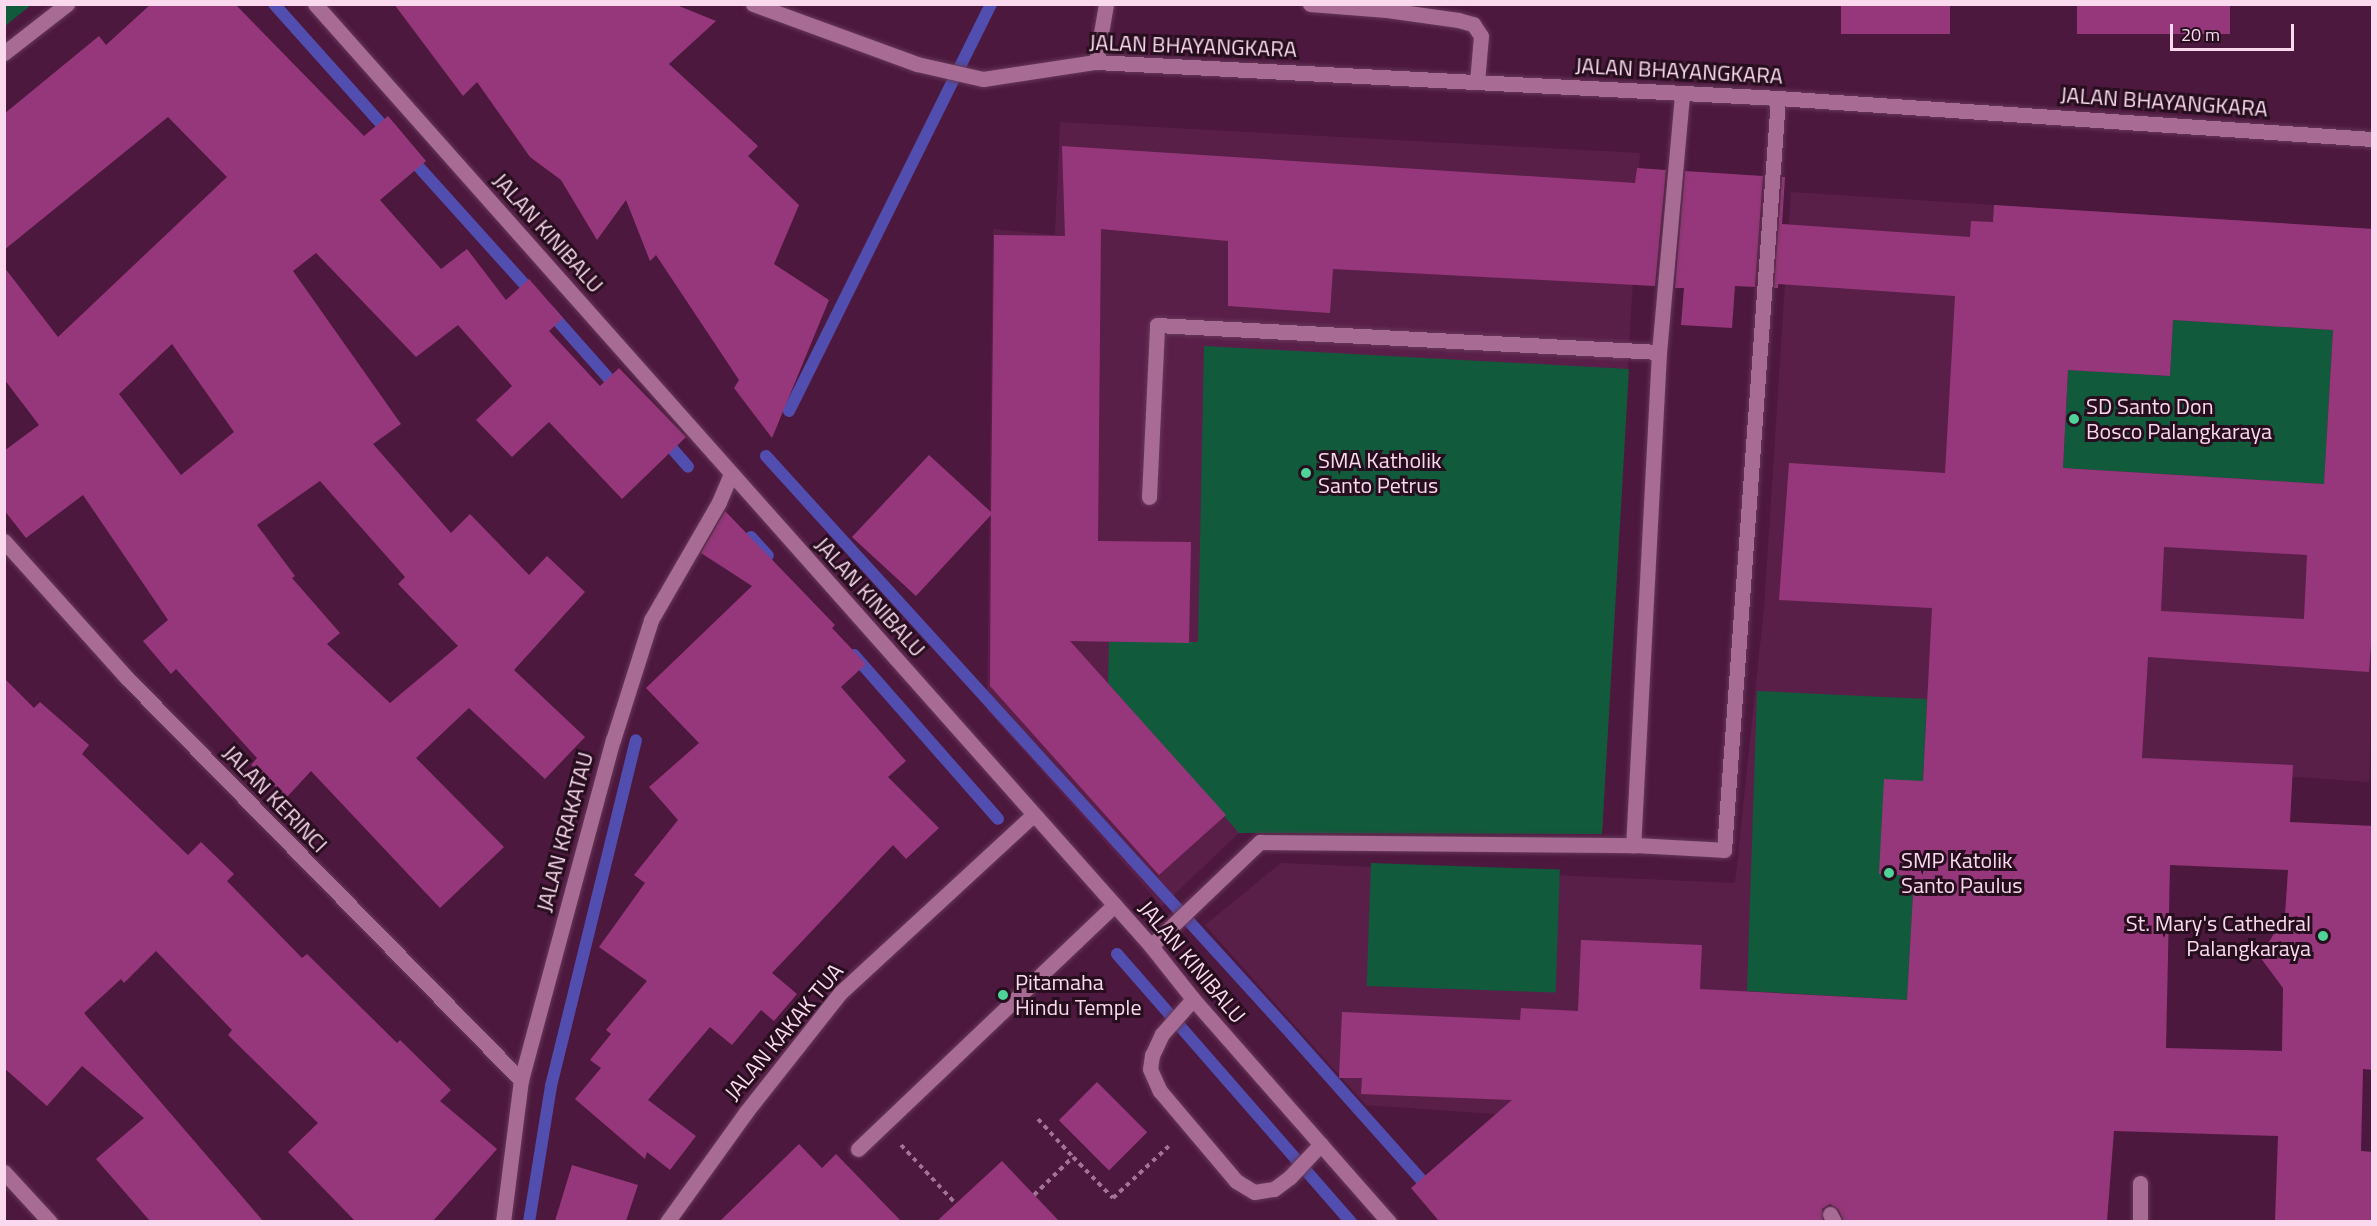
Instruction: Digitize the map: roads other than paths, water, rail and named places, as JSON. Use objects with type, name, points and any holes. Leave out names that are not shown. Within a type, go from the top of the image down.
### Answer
[{"type":"street","points":[[4,52],[67,4]]},
{"type":"street","name":"JALAN KINIBALU","points":[[315,4],[1151,946],[1193,999],[1389,1221]]},
{"type":"street","name":"JALAN BHAYANGKARA","points":[[753,4],[917,64],[983,79],[1096,62],[1682,95],[1778,98],[2373,139]]},
{"type":"street","points":[[1096,62],[1107,4]]},
{"type":"street","points":[[1310,4],[1387,10],[1473,24],[1481,36],[1478,82]]},
{"type":"street","points":[[1633,845],[1659,352],[1682,95]]},
{"type":"street","points":[[1151,946],[1260,842],[1633,845],[1724,850],[1778,98]]},
{"type":"street","points":[[1149,497],[1156,325],[1659,352]]},
{"type":"street","name":"JALAN KRAKATAU","points":[[503,1221],[521,1080],[613,740],[651,620],[719,502],[731,474]]},
{"type":"street","name":"JALAN KERINCI","points":[[4,541],[127,678],[521,1080]]},
{"type":"street","name":"JALAN KAKAK TUA","points":[[667,1221],[746,1112],[840,993],[1033,815]]},
{"type":"street","points":[[858,1149],[1114,905]]},
{"type":"street","points":[[1193,999],[1162,1034],[1152,1055],[1150,1069],[1160,1091],[1236,1181],[1254,1192],[1274,1189],[1290,1177],[1321,1144]]},
{"type":"street","points":[[4,1172],[50,1221]]},
{"type":"street","points":[[2140,1183],[2140,1221]]},
{"type":"waterway","points":[[274,4],[391,135]]},
{"type":"waterway","points":[[789,411],[991,4]]},
{"type":"waterway","points":[[408,155],[535,296]]},
{"type":"waterway","points":[[549,311],[619,390]]},
{"type":"waterway","points":[[663,438],[688,467]]},
{"type":"waterway","points":[[766,456],[1286,1028],[1431,1191]]},
{"type":"waterway","points":[[751,537],[768,556]]},
{"type":"waterway","points":[[854,655],[998,819]]},
{"type":"waterway","points":[[529,1222],[551,1086],[636,740]]},
{"type":"waterway","points":[[1117,954],[1351,1222]]},
{"type":"place","name":"SD Santo Don Bosco Palangkaraya","points":[[2074,419]]},
{"type":"place","name":"SMA Katholik Santo Petrus","points":[[1306,473]]},
{"type":"place","name":"SMP Katolik Santo Paulus","points":[[1889,873]]},
{"type":"place","name":"St. Mary's Cathedral Palangkaraya","points":[[2323,936]]},
{"type":"place","name":"Pitamaha Hindu Temple","points":[[1003,995]]}]
